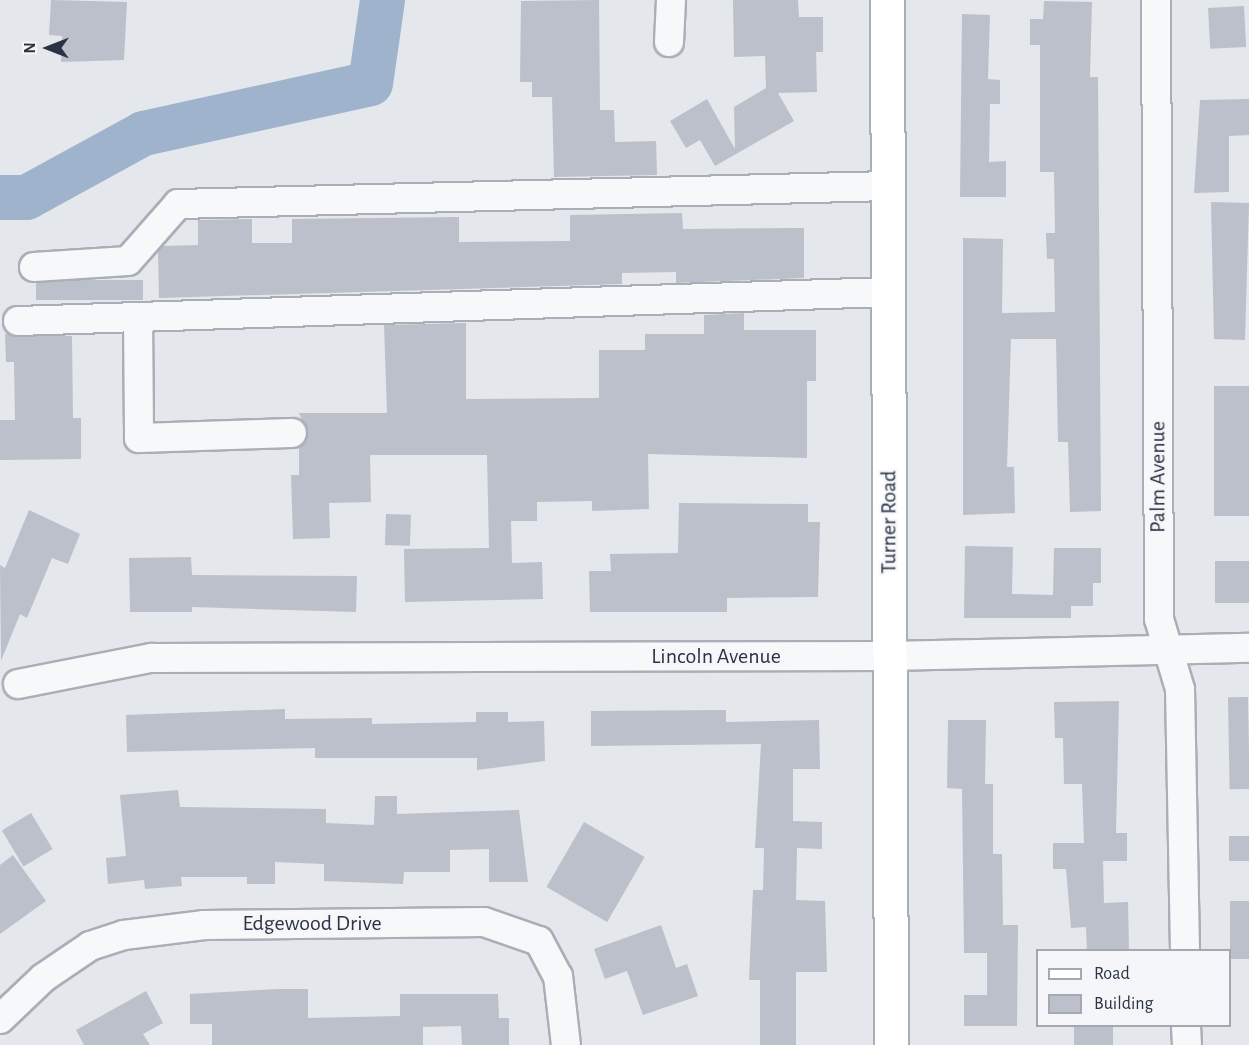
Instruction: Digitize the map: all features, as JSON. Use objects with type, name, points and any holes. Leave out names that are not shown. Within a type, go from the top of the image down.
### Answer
[{"type":"main road","name":"Turner Road","points":[[887,0],[891,1045]]},
{"type":"street","points":[[669,42],[671,0]]},
{"type":"street","name":"Palm Avenue","points":[[1156,0],[1159,619],[1180,689],[1185,949]]},
{"type":"street","points":[[34,267],[128,261],[178,204],[888,186]]},
{"type":"street","points":[[18,321],[888,292]]},
{"type":"street","points":[[138,317],[139,438],[292,433]]},
{"type":"street","name":"Lincoln Avenue","points":[[18,684],[107,664],[184,659],[889,656],[1169,652],[1249,648]]},
{"type":"street","name":"Edgewood Drive","points":[[0,1019],[43,978],[90,946],[124,934],[204,925],[484,922],[540,941],[558,976],[566,1045]]},
{"type":"street","points":[[1186,1027],[1187,1045]]},
{"type":"building","points":[[51,0],[127,2],[124,60],[61,62],[62,36],[49,35]]},
{"type":"building","points":[[599,0],[600,110],[614,110],[615,142],[656,141],[657,175],[554,177],[552,97],[532,97],[532,82],[520,82],[521,1]]},
{"type":"building","points":[[733,0],[798,0],[799,17],[823,17],[823,52],[816,52],[817,92],[778,93],[794,121],[715,166],[700,140],[686,148],[670,121],[707,99],[735,149],[734,107],[766,88],[765,56],[734,57]]},
{"type":"building","points":[[1044,1],[1092,2],[1090,77],[1098,77],[1101,511],[1070,512],[1068,442],[1058,442],[1056,339],[1011,339],[1007,467],[1014,467],[1015,513],[963,515],[963,238],[1003,239],[1002,313],[1055,312],[1054,259],[1047,259],[1046,233],[1055,233],[1054,172],[1040,172],[1040,45],[1030,45],[1030,19],[1043,19]]},
{"type":"building","points":[[1244,6],[1246,47],[1210,49],[1208,8]]},
{"type":"building","points":[[962,14],[990,15],[988,79],[1000,80],[1000,104],[990,104],[989,162],[1006,161],[1006,197],[960,197]]},
{"type":"building","points":[[1249,99],[1249,135],[1229,136],[1229,192],[1194,193],[1200,100]]},
{"type":"building","points":[[1211,202],[1249,203],[1245,340],[1214,339]]},
{"type":"building","points":[[682,213],[683,229],[804,228],[804,278],[676,283],[676,272],[622,273],[622,284],[159,298],[158,252],[163,246],[198,245],[198,220],[252,219],[252,243],[292,243],[292,219],[459,217],[459,242],[570,241],[570,215]]},
{"type":"building","points":[[36,280],[143,280],[143,300],[36,300]]},
{"type":"building","points":[[744,313],[744,330],[816,330],[816,381],[807,381],[807,458],[648,454],[649,509],[592,511],[592,501],[537,502],[537,521],[511,521],[512,563],[542,562],[543,599],[405,602],[404,549],[489,548],[487,455],[370,455],[371,502],[329,503],[330,538],[293,539],[291,475],[299,475],[299,448],[308,433],[299,413],[387,413],[384,325],[466,323],[466,399],[599,398],[599,350],[645,350],[645,334],[704,334],[704,315]]},
{"type":"building","points":[[5,334],[72,336],[73,418],[81,418],[81,459],[0,460],[0,420],[15,420],[14,362],[6,362]]},
{"type":"building","points":[[1214,386],[1249,386],[1249,516],[1214,516]]},
{"type":"building","points":[[679,503],[808,504],[808,522],[820,522],[818,597],[727,598],[727,612],[590,612],[589,571],[611,571],[610,554],[678,553]]},
{"type":"building","points":[[29,510],[80,534],[68,564],[52,558],[27,618],[20,614],[1,661],[0,565],[5,568]]},
{"type":"building","points":[[386,514],[411,515],[410,546],[385,545]]},
{"type":"building","points":[[965,546],[1013,547],[1012,594],[1053,595],[1054,548],[1101,548],[1101,583],[1093,583],[1093,606],[1071,606],[1071,618],[964,618]]},
{"type":"building","points":[[191,557],[192,575],[357,576],[356,612],[192,607],[192,612],[130,612],[129,558]]},
{"type":"building","points":[[1215,561],[1249,561],[1249,603],[1215,603]]},
{"type":"building","points":[[1228,697],[1248,697],[1249,789],[1230,789]]},
{"type":"building","points":[[1119,701],[1116,833],[1127,833],[1127,861],[1103,861],[1104,903],[1128,902],[1129,949],[1087,949],[1086,927],[1071,928],[1066,869],[1053,869],[1053,843],[1084,843],[1082,784],[1064,784],[1063,738],[1055,738],[1054,702]]},
{"type":"building","points":[[285,709],[285,719],[372,718],[372,724],[476,722],[476,712],[508,712],[508,722],[544,721],[545,761],[477,770],[477,758],[315,758],[315,748],[127,752],[126,715]]},
{"type":"building","points":[[726,710],[726,722],[819,720],[820,769],[793,769],[793,821],[822,822],[822,849],[797,848],[796,900],[825,901],[827,972],[796,972],[796,1045],[760,1045],[760,980],[749,980],[753,890],[763,890],[764,848],[755,848],[761,744],[591,746],[591,711]]},
{"type":"building","points":[[948,720],[986,720],[985,784],[993,784],[993,854],[1002,854],[1003,925],[1018,925],[1017,1026],[964,1026],[964,995],[987,995],[987,953],[964,953],[962,789],[947,788]]},
{"type":"building","points":[[178,790],[180,807],[326,809],[326,823],[374,825],[375,796],[397,796],[397,814],[519,810],[528,882],[489,882],[489,849],[450,850],[450,872],[404,872],[403,884],[324,881],[324,864],[275,862],[275,884],[247,884],[247,877],[181,877],[182,886],[145,889],[144,880],[108,884],[106,858],[126,856],[120,795]]},
{"type":"building","points":[[31,813],[53,849],[23,867],[2,831]]},
{"type":"building","points":[[584,822],[645,857],[607,922],[546,887]]},
{"type":"building","points":[[1229,836],[1249,836],[1249,861],[1229,861]]},
{"type":"building","points":[[13,855],[46,901],[0,934],[0,865]]},
{"type":"building","points":[[1230,901],[1249,901],[1249,959],[1231,959]]},
{"type":"building","points":[[661,925],[676,968],[687,964],[698,996],[643,1015],[627,971],[605,979],[594,949]]},
{"type":"building","points":[[308,989],[308,1018],[400,1016],[400,994],[498,994],[499,1018],[509,1018],[509,1045],[462,1045],[461,1026],[423,1027],[423,1045],[212,1045],[212,1024],[190,1024],[190,994]]},
{"type":"building","points":[[146,991],[163,1023],[143,1034],[150,1045],[84,1045],[76,1030]]},
{"type":"building","points":[[1074,1027],[1113,1027],[1113,1045],[1074,1045]]},
{"type":"waterway","points":[[0,197],[26,197],[143,133],[370,83],[382,0]]}]
